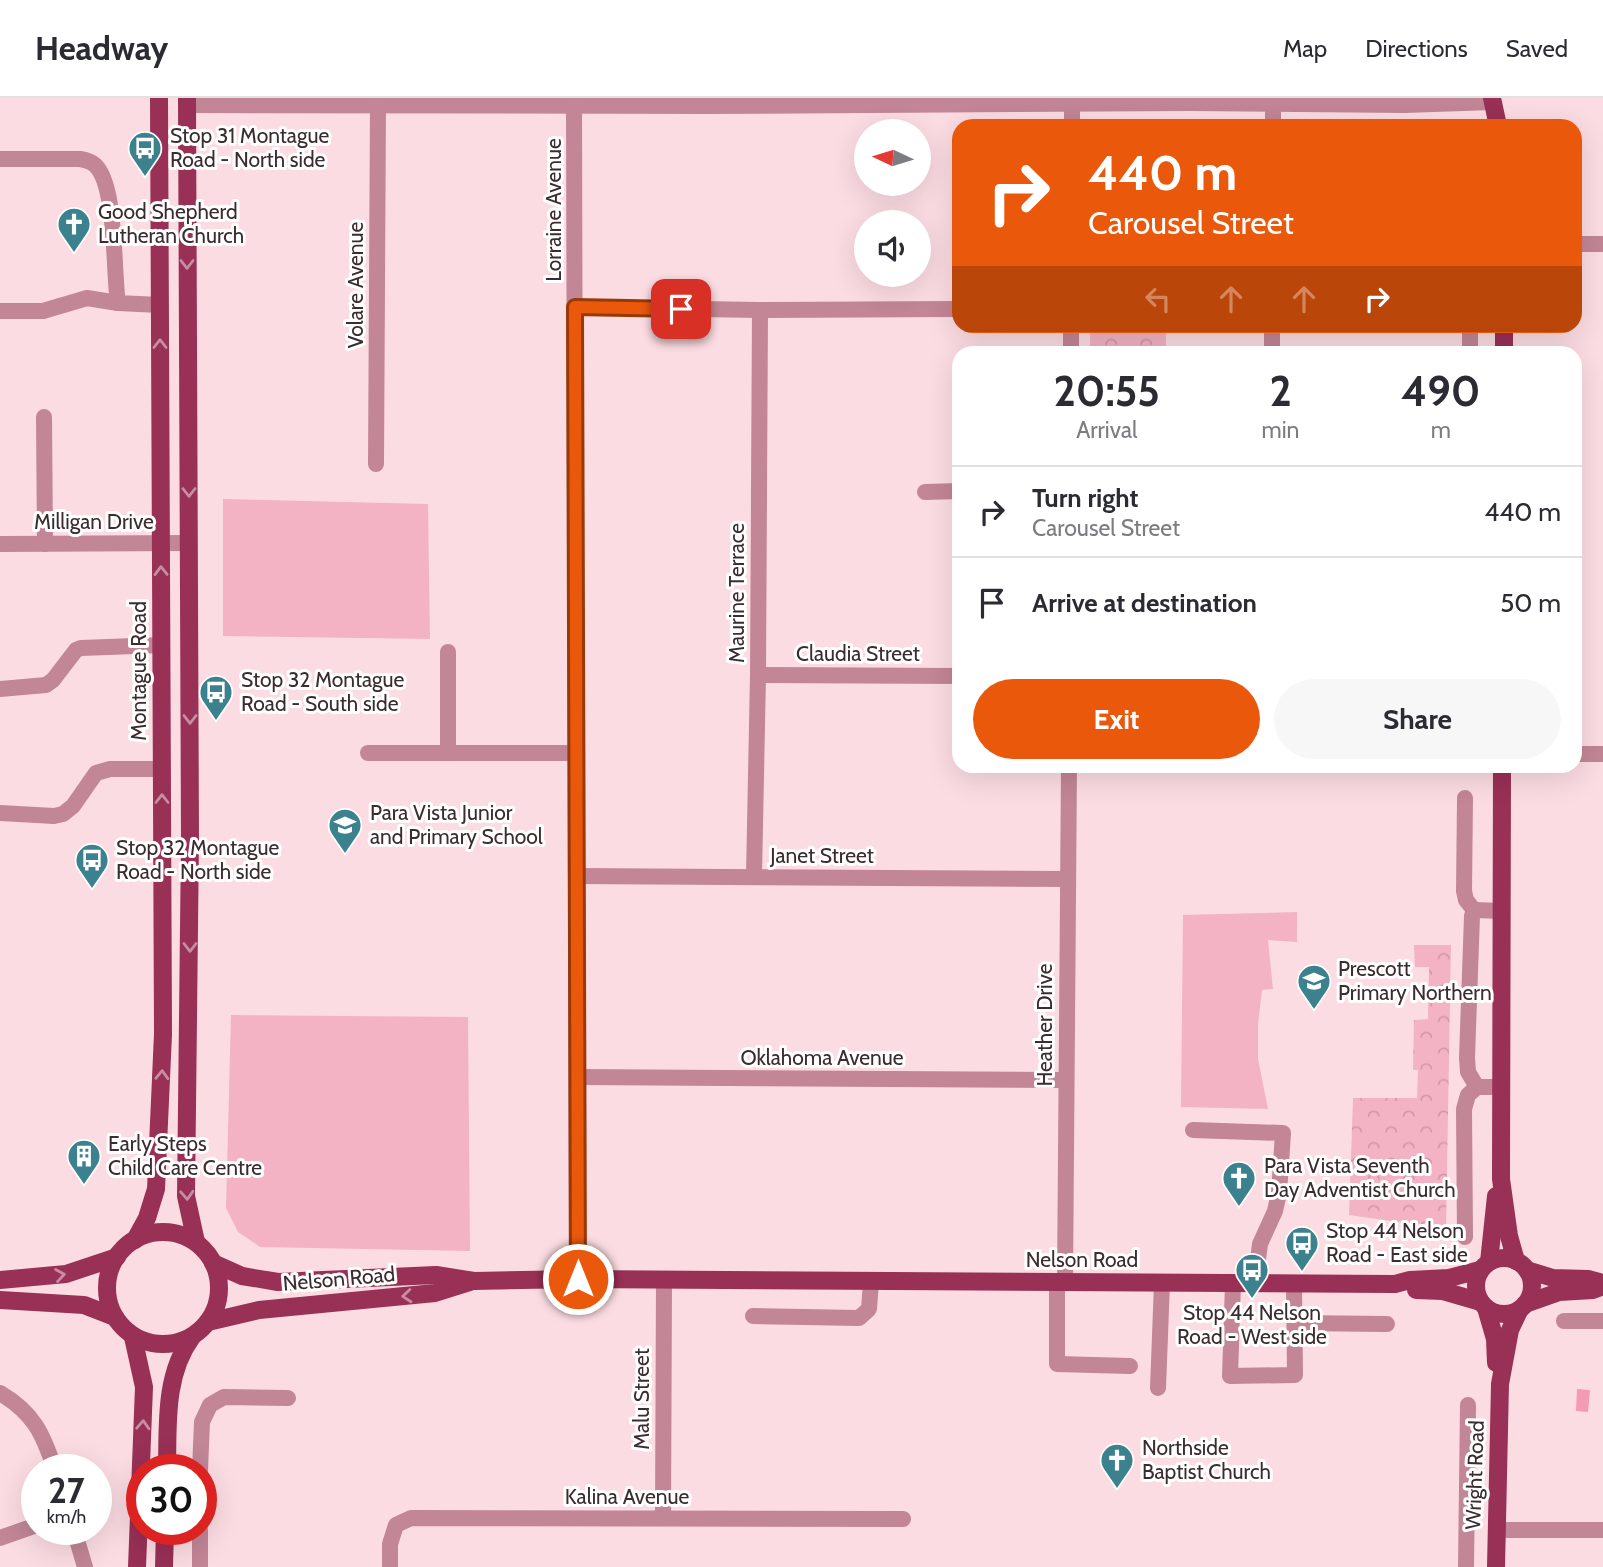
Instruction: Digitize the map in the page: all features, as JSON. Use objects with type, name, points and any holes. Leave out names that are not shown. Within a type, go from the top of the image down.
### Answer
[{"type":"main road","points":[[1493,100],[1497,119]]},
{"type":"main road","points":[[160,102],[187,102],[190,929],[186,1183],[187,1209],[195,1242]]},
{"type":"main road","name":"Montague Road","points":[[135,1240],[154,1199],[163,1034],[160,102]]},
{"type":"main road","points":[[1502,773],[1501,1179],[1509,1236],[1532,1287],[1522,1307]]},
{"type":"main road","points":[[1501,1179],[1484,1266],[1476,1289],[1483,1305],[1502,1314],[1559,1292],[1593,1290],[1603,1285]]},
{"type":"main road","points":[[168,1454],[175,1367],[192,1337],[208,1322],[215,1308],[219,1293],[218,1278],[213,1263],[195,1242],[179,1234],[161,1231],[143,1235],[117,1257],[108,1276],[110,1307],[115,1317],[133,1337],[146,1342],[166,1345],[192,1337]]},
{"type":"main road","points":[[0,1280],[66,1274],[117,1257]]},
{"type":"main road","points":[[1484,1266],[1500,1258],[1553,1278],[1588,1279],[1603,1285]]},
{"type":"main road","name":"Nelson Road","points":[[213,1263],[242,1276],[278,1282],[436,1275],[474,1281],[578,1279],[1395,1284],[1410,1280],[1449,1278],[1484,1266]]},
{"type":"main road","name":"Nelson Road","points":[[208,1322],[259,1310],[435,1293],[474,1281]]},
{"type":"main road","name":"Nelson Road","points":[[1395,1284],[1411,1290],[1443,1291],[1483,1305]]},
{"type":"main road","points":[[0,1300],[84,1304],[115,1317]]},
{"type":"main road","name":"Wright Road","points":[[1483,1305],[1495,1339],[1500,1384]]},
{"type":"main road","name":"Wright Road","points":[[1496,1567],[1500,1384],[1510,1330],[1522,1307]]},
{"type":"main road","points":[[133,1337],[145,1387],[137,1567]]},
{"type":"main road","points":[[164,1567],[165,1545]]},
{"type":"street","points":[[187,102],[574,106],[707,102],[1072,105],[1190,101],[1273,104],[1493,100]]},
{"type":"street","points":[[1273,104],[1273,119]]},
{"type":"street","points":[[1072,105],[1072,119]]},
{"type":"street","name":"Volare Avenue","points":[[376,464],[378,106]]},
{"type":"street","name":"Lorraine Avenue","points":[[574,106],[578,1279]]},
{"type":"street","points":[[0,159],[80,159],[96,166],[107,186],[118,303]]},
{"type":"street","points":[[1582,244],[1603,244]]},
{"type":"street","points":[[0,311],[43,311],[88,298],[160,305]]},
{"type":"street","points":[[575,307],[952,309]]},
{"type":"street","name":"Maurine Terrace","points":[[754,876],[760,310]]},
{"type":"street","points":[[44,417],[45,544]]},
{"type":"street","points":[[925,492],[952,491]]},
{"type":"street","name":"Milligan Drive","points":[[0,544],[189,543]]},
{"type":"street","points":[[0,688],[46,685],[76,650],[81,648],[162,645]]},
{"type":"street","points":[[448,652],[448,753]]},
{"type":"street","name":"Claudia Street","points":[[758,675],[952,676]]},
{"type":"street","points":[[368,753],[575,753]]},
{"type":"street","points":[[1582,754],[1603,754]]},
{"type":"street","points":[[0,813],[59,816],[73,806],[96,772],[110,769],[162,769]]},
{"type":"street","name":"Heather Drive","points":[[1069,773],[1066,1080],[1057,1364],[1130,1366]]},
{"type":"street","points":[[1465,798],[1465,900],[1474,910],[1502,911]]},
{"type":"street","name":"Janet Street","points":[[577,876],[1067,878]]},
{"type":"street","points":[[1474,910],[1470,923],[1467,1058],[1468,1072],[1477,1087]]},
{"type":"street","name":"Oklahoma Avenue","points":[[577,1077],[1066,1080]]},
{"type":"street","points":[[1465,1237],[1464,1109],[1468,1095],[1477,1087],[1500,1087]]},
{"type":"street","points":[[1193,1130],[1283,1133],[1279,1192],[1275,1211],[1260,1244],[1255,1283]]},
{"type":"street","name":"Malu Street","points":[[663,1518],[664,1281]]},
{"type":"street","points":[[753,1316],[859,1318],[869,1309],[871,1282]]},
{"type":"street","points":[[1158,1388],[1161,1283]]},
{"type":"street","points":[[1233,1283],[1230,1376],[1295,1376],[1294,1284]]},
{"type":"street","points":[[1564,1321],[1603,1321]]},
{"type":"street","points":[[1295,1324],[1387,1324]]},
{"type":"street","points":[[0,1393],[32,1418],[41,1432],[49,1454]]},
{"type":"street","points":[[201,1454],[202,1422],[210,1405],[224,1397],[288,1398]]},
{"type":"street","name":"Wright Road","points":[[1466,1567],[1468,1405]]},
{"type":"street","name":"Kalina Avenue","points":[[390,1567],[390,1544],[396,1525],[411,1518],[903,1519]]},
{"type":"street","points":[[1496,1530],[1603,1530]]},
{"type":"street","points":[[0,1538],[21,1531]]},
{"type":"street","points":[[78,1545],[85,1567]]},
{"type":"street","points":[[200,1545],[200,1567]]},
{"type":"green space","points":[[1090,333],[1166,333],[1166,346],[1090,346]]},
{"type":"green space","points":[[223,499],[428,504],[430,639],[223,636]]},
{"type":"green space","points":[[1297,912],[1297,942],[1268,940],[1273,989],[1262,990],[1258,1059],[1268,1109],[1181,1107],[1183,915]]},
{"type":"green space","points":[[1414,945],[1451,945],[1446,1229],[1349,1215],[1353,1098],[1417,1098],[1418,1070],[1413,1070],[1414,1020],[1428,1019],[1429,967],[1415,967]]},
{"type":"green space","points":[[231,1015],[468,1017],[470,1251],[260,1247],[238,1232],[226,1208]]},
{"type":"shaded area","points":[[1577,1389],[1590,1390],[1588,1412],[1576,1411]]},
{"type":"place","name":"Stop 31 Montague Road - North side","points":[[145,178]]},
{"type":"place","name":"Good Shepherd Lutheran Church","points":[[74,254]]},
{"type":"place","name":"Stop 32 Montague Road - South side","points":[[216,722]]},
{"type":"place","name":"Para Vista Junior and Primary School","points":[[345,855]]},
{"type":"place","name":"Stop 32 Montague Road - North side","points":[[92,890]]},
{"type":"place","name":"Prescott Primary Northern","points":[[1314,1011]]},
{"type":"place","name":"Early Steps Child Care Centre","points":[[84,1186]]},
{"type":"place","name":"Para Vista Seventh Day Adventist Church","points":[[1239,1208]]},
{"type":"place","name":"Stop 44 Nelson Road - East side","points":[[1302,1273]]},
{"type":"place","name":"Stop 44 Nelson Road - West side","points":[[1252,1300]]},
{"type":"place","name":"Northside Baptist Church","points":[[1117,1490]]},
{"type":"route","points":[[578,1279],[575,307],[681,309]]}]
